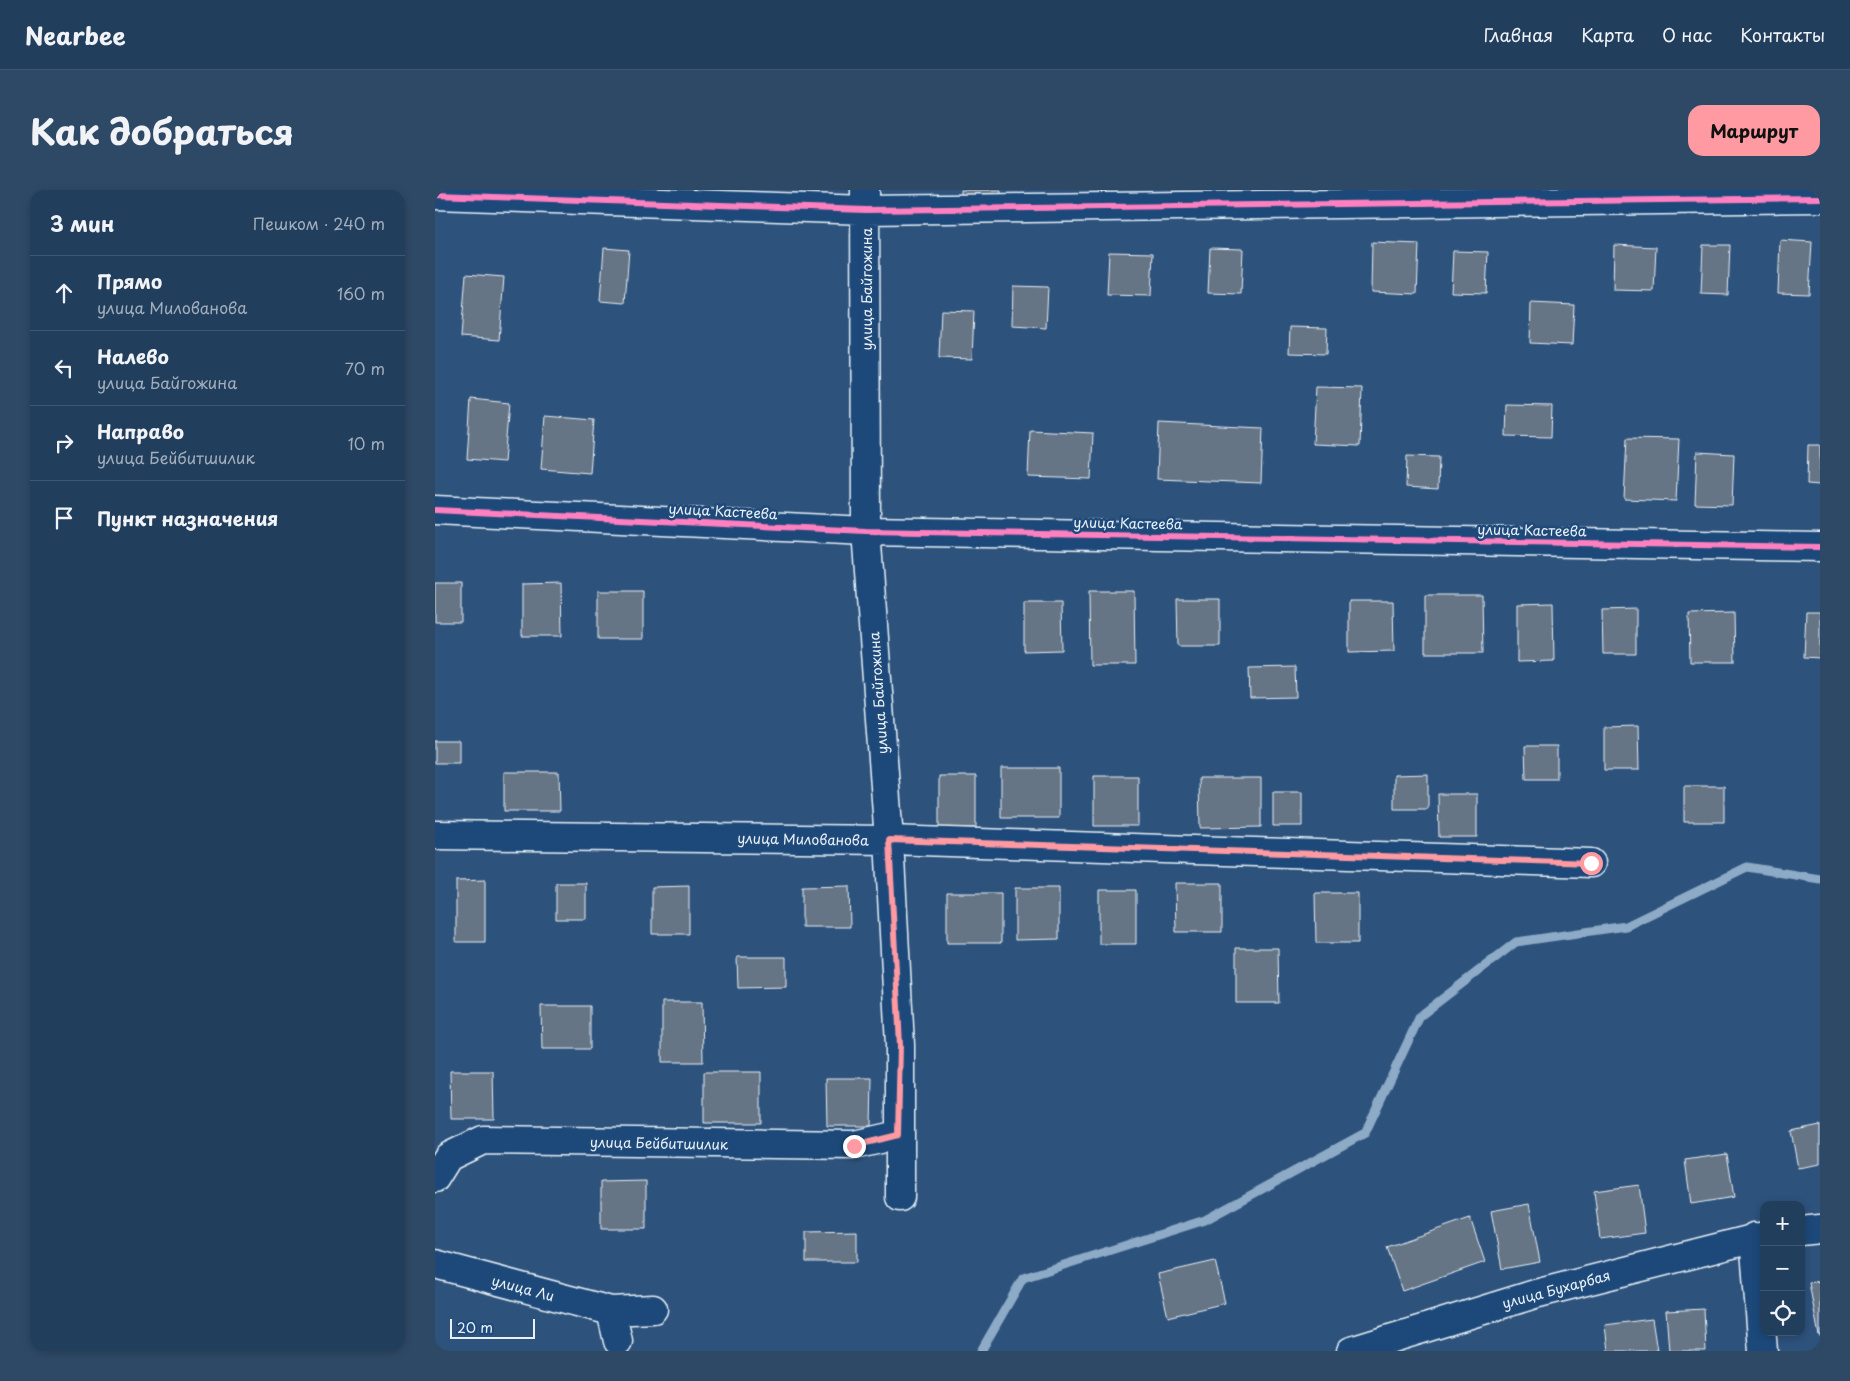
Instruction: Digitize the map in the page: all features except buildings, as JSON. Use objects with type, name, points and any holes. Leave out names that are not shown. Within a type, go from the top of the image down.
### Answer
[{"type":"street","points":[[435,196],[865,200],[1820,198]]},
{"type":"street","name":"улица Байгожина","points":[[865,200],[866,530],[889,840],[900,1045],[898,1135],[900,1197]]},
{"type":"street","name":"улица Кастеева","points":[[435,510],[866,530],[1820,547]]},
{"type":"street","name":"улица Милованова","points":[[435,835],[889,840],[1591,863]]},
{"type":"street","name":"улица Бейбитшилик","points":[[435,1178],[448,1157],[483,1140],[854,1146],[898,1135]]},
{"type":"street","points":[[1805,1231],[1820,1229]]},
{"type":"street","points":[[1759,1236],[1763,1351]]},
{"type":"street","name":"улица Бухарбая","points":[[1351,1351],[1535,1294],[1759,1236]]},
{"type":"street","name":"улица Ли","points":[[435,1264],[611,1311],[653,1309]]},
{"type":"street","points":[[611,1311],[618,1341]]},
{"type":"waterway","points":[[981,1351],[1023,1278],[1205,1220],[1365,1133],[1420,1016],[1516,942],[1626,926],[1747,867],[1820,879]]},
{"type":"cycle path","points":[[435,195],[866,210],[1820,198]]},
{"type":"cycle path","points":[[435,510],[866,531],[1820,547]]},
{"type":"route","points":[[854,1146],[898,1135],[900,1045],[889,840],[1591,863]]}]
